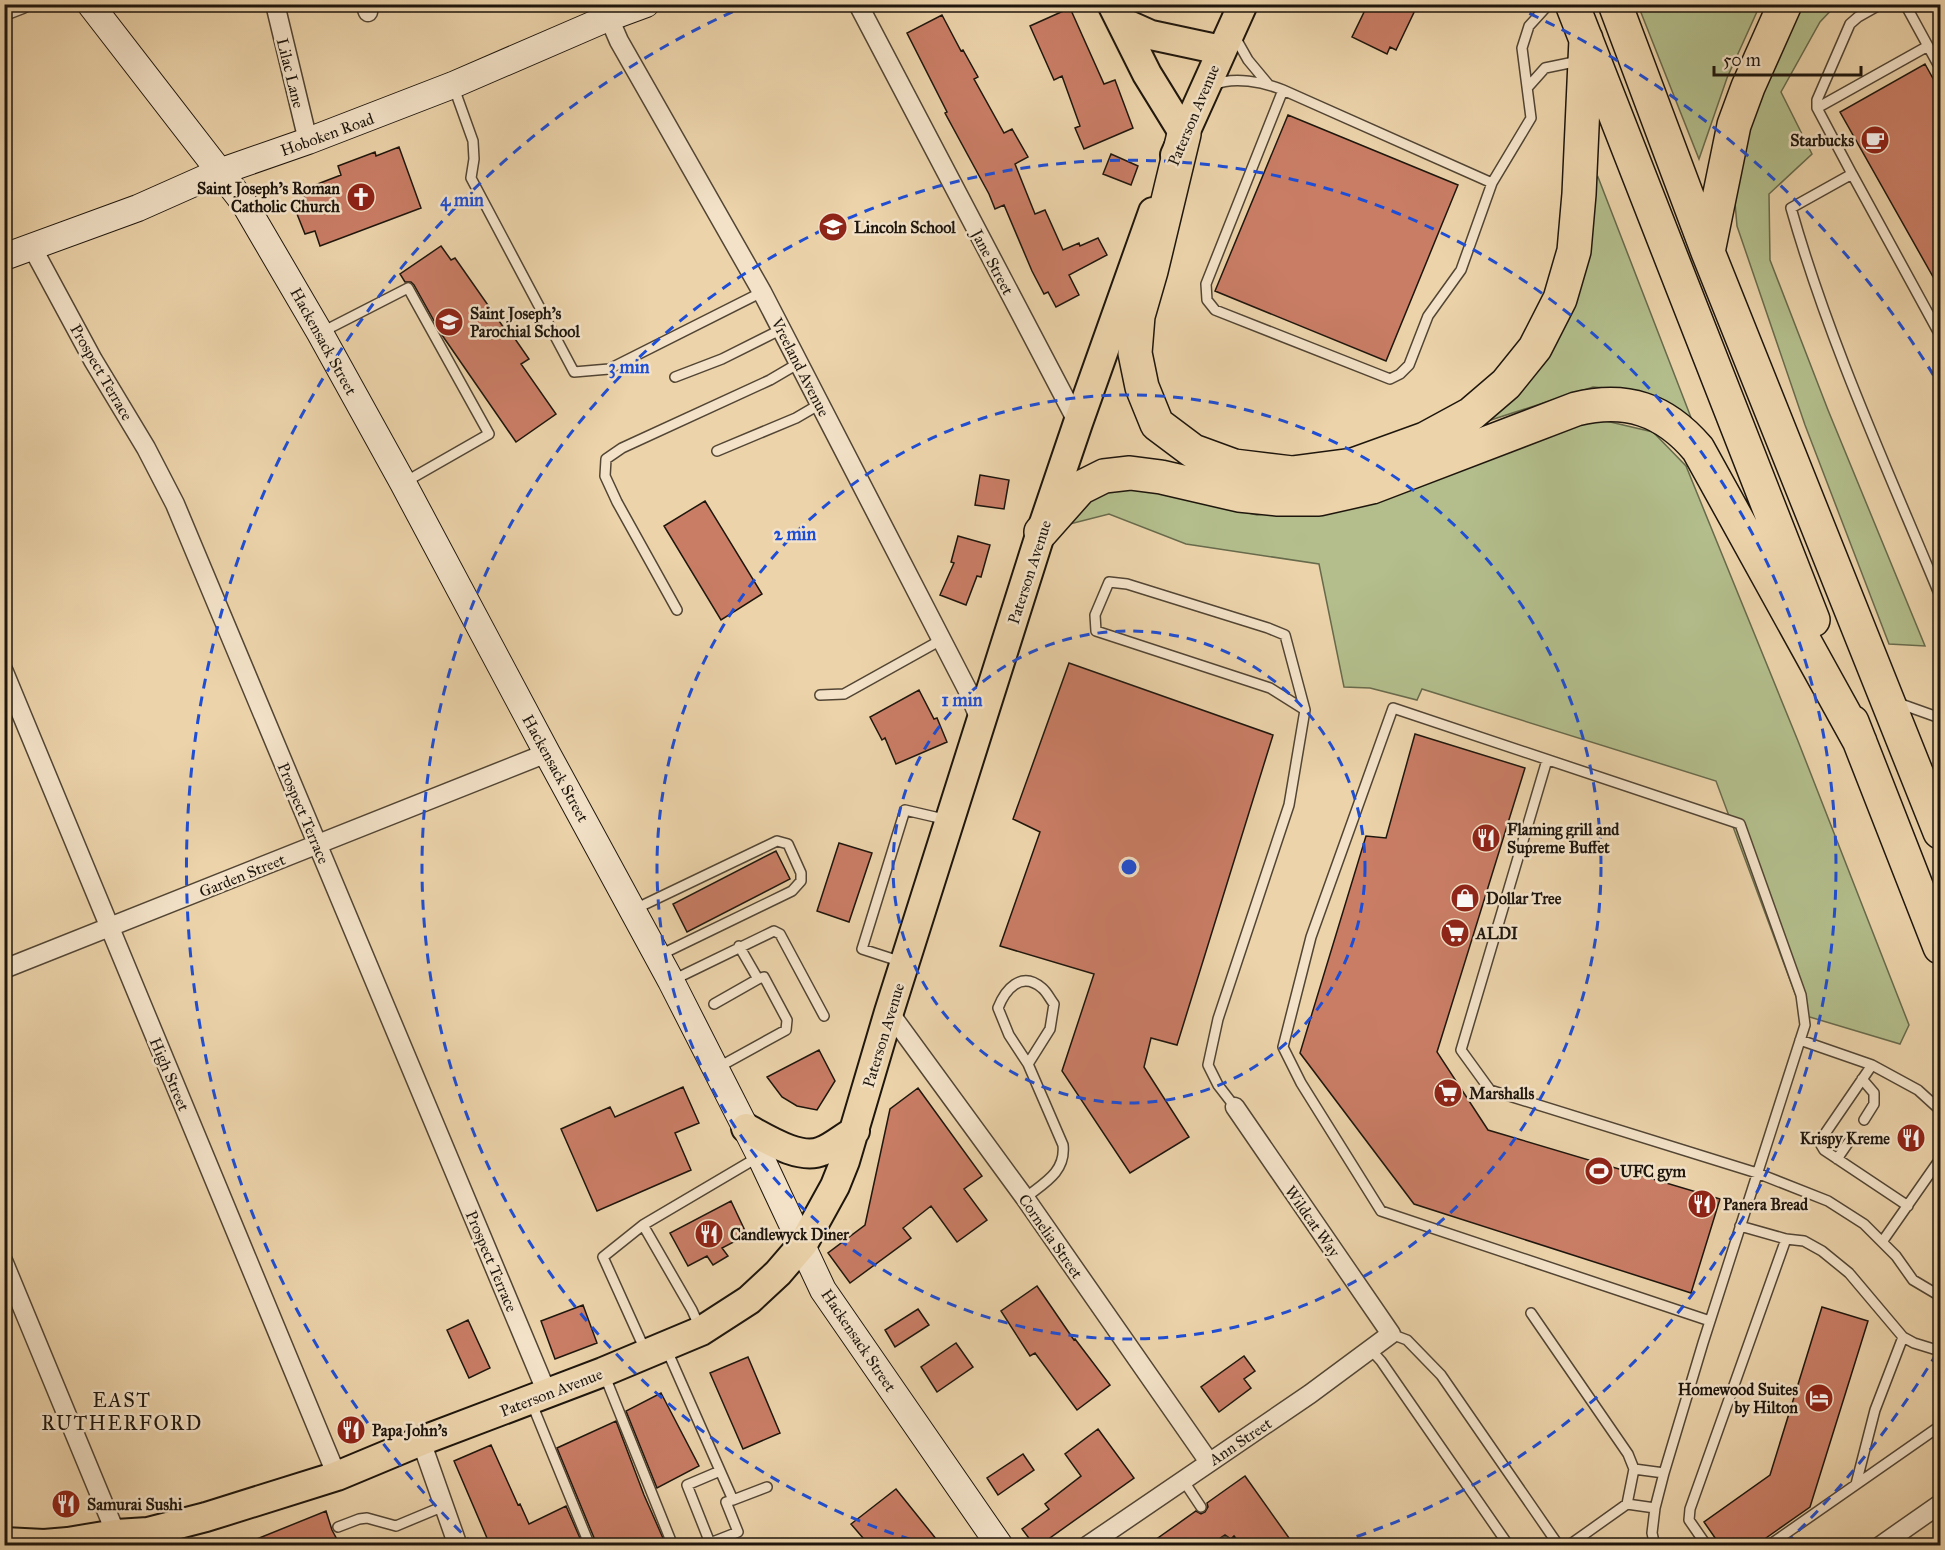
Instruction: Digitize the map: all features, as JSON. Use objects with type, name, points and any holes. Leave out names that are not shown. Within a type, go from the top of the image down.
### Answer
[{"type":"highway","points":[[1572,4],[1585,50],[1941,947]]},
{"type":"highway","points":[[1615,4],[1708,252],[1887,699],[1937,811]]},
{"type":"highway","points":[[1708,252],[1734,125],[1748,87],[1785,4]]},
{"type":"highway","points":[[1184,134],[1138,316],[1135,353],[1142,387],[1157,424],[1193,451],[1234,466],[1292,473],[1353,465],[1425,439],[1471,414],[1506,384],[1535,348],[1560,299],[1574,251],[1579,194],[1585,50]]},
{"type":"highway","points":[[1041,532],[1080,488],[1104,476],[1130,473],[1161,477],[1239,495],[1278,499],[1319,499],[1372,487],[1576,409],[1608,404],[1641,408],[1673,424],[1698,449],[1860,742]]},
{"type":"main road","name":"Hackensack Street","points":[[90,4],[244,203],[320,333],[403,483],[658,956],[760,1156],[823,1290],[1000,1545]]},
{"type":"main road","name":"Hoboken Road","points":[[4,257],[138,208],[219,172],[453,86],[605,11],[646,4]]},
{"type":"main road","points":[[1117,13],[1151,35],[1232,28]]},
{"type":"main road","points":[[1117,13],[1147,74],[1184,134]]},
{"type":"main road","name":"Paterson Avenue","points":[[4,1542],[65,1544],[118,1540],[206,1517],[337,1476],[421,1441],[603,1372],[701,1331],[749,1300],[778,1273],[803,1244],[835,1186],[855,1131],[889,1012],[1077,423],[1136,256],[1184,134],[1232,28]]},
{"type":"main road","points":[[746,1128],[780,1147],[800,1152],[820,1152],[855,1131]]},
{"type":"street","points":[[4,11],[22,4]]},
{"type":"street","name":"Lilac Lane","points":[[275,4],[308,141]]},
{"type":"street","name":"Jane Street","points":[[858,4],[1077,423]]},
{"type":"street","name":"Vreeland Avenue","points":[[605,11],[619,41],[782,329],[981,722]]},
{"type":"street","name":"Prospect Terrace","points":[[32,247],[93,360],[147,448],[175,504],[318,845],[539,1397]]},
{"type":"street","name":"High Street","points":[[4,672],[337,1476]]},
{"type":"street","name":"Garden Street","points":[[4,969],[547,753]]},
{"type":"street","name":"Cornelia Street","points":[[889,1012],[1025,1198],[1209,1462]]},
{"type":"street","name":"Wildcat Way","points":[[1234,1107],[1391,1334]]},
{"type":"street","points":[[4,1263],[118,1540]]},
{"type":"street","name":"Ann Street","points":[[1087,1545],[1391,1334]]},
{"type":"street","points":[[421,1441],[458,1545]]},
{"type":"street","points":[[1880,1545],[1941,1504]]},
{"type":"lane","points":[[1283,90],[1206,284],[1207,300],[1215,310],[1390,379],[1400,374],[1409,365],[1428,316],[1461,270],[1492,183],[1531,118],[1522,48],[1529,26],[1549,4]]},
{"type":"lane","points":[[1881,4],[1850,24],[1823,81],[1817,108],[1941,334]]},
{"type":"lane","points":[[1905,4],[1941,68]]},
{"type":"lane","points":[[1232,28],[1248,60],[1268,84]]},
{"type":"lane","points":[[1817,108],[1928,46]]},
{"type":"lane","points":[[1528,87],[1545,68],[1585,50]]},
{"type":"lane","points":[[1203,89],[1223,81],[1268,84],[1492,183]]},
{"type":"lane","points":[[453,86],[473,141],[474,159],[471,178],[574,372],[609,369],[762,292]]},
{"type":"lane","points":[[1852,174],[1791,208],[1814,285],[1836,344],[1941,596]]},
{"type":"lane","points":[[320,333],[408,288],[483,423],[489,434],[403,483]]},
{"type":"lane","points":[[675,377],[722,359],[782,329]]},
{"type":"lane","points":[[677,610],[617,502],[605,476],[606,459],[622,448],[770,380],[799,363]]},
{"type":"lane","points":[[717,451],[796,417],[820,404]]},
{"type":"lane","points":[[1234,1107],[1218,1085],[1208,1065],[1218,1019],[1289,805],[1305,710],[1286,635],[1127,584],[1109,582],[1095,615],[1096,631],[1270,688],[1305,710]]},
{"type":"lane","points":[[820,695],[844,694],[941,640]]},
{"type":"lane","points":[[1887,699],[1941,718]]},
{"type":"lane","points":[[1655,1545],[1652,1533],[1655,1508],[1664,1473],[1805,1025],[1801,995],[1740,824],[1393,708],[1311,937],[1283,1047],[1301,1083],[1381,1211],[1710,1321]]},
{"type":"lane","points":[[1546,759],[1461,1050],[1490,1089],[1757,1173],[1828,1201],[1864,1224],[1896,1256],[1913,1280],[1941,1296]]},
{"type":"lane","points":[[905,962],[862,949],[905,810],[950,821]]},
{"type":"lane","points":[[633,910],[777,841],[788,843],[801,873],[801,881],[792,891],[658,956]]},
{"type":"lane","points":[[671,981],[774,931],[780,934],[824,1016]]},
{"type":"lane","points":[[739,946],[758,979]]},
{"type":"lane","points":[[714,1004],[764,977],[787,1020],[786,1030],[715,1069]]},
{"type":"lane","points":[[1025,1198],[1056,1173],[1064,1158],[1063,1145],[1028,1064],[1009,1035],[998,1008],[1003,995],[1012,985],[1029,981],[1042,988],[1054,1004],[1050,1029],[1028,1064]]},
{"type":"lane","points":[[1800,1040],[1872,1065],[1918,1090],[1941,1110]]},
{"type":"lane","points":[[1872,1065],[1822,1138],[1821,1145],[1824,1150],[1908,1206]]},
{"type":"lane","points":[[1862,1079],[1874,1093],[1874,1104],[1864,1120]]},
{"type":"lane","points":[[1837,1159],[1848,1143]]},
{"type":"lane","points":[[733,1500],[656,1350],[603,1257],[643,1225],[760,1156]]},
{"type":"lane","points":[[1882,1242],[1941,1159]]},
{"type":"lane","points":[[643,1225],[692,1310],[701,1331]]},
{"type":"lane","points":[[1740,1226],[1786,1239],[1804,1240],[1822,1251],[1849,1273],[1903,1337],[1914,1343],[1941,1351]]},
{"type":"lane","points":[[1707,1545],[1689,1520],[1690,1509],[1786,1239]]},
{"type":"lane","points":[[1531,1313],[1620,1441],[1634,1469],[1627,1504]]},
{"type":"lane","points":[[1391,1334],[1407,1340],[1441,1375],[1559,1545]]},
{"type":"lane","points":[[1856,1484],[1875,1410],[1903,1337]]},
{"type":"lane","points":[[1371,1350],[1381,1361],[1509,1545]]},
{"type":"lane","points":[[603,1372],[673,1545]]},
{"type":"lane","points":[[539,1397],[590,1545]]},
{"type":"lane","points":[[1768,1545],[1941,1426]]},
{"type":"lane","points":[[1634,1469],[1664,1473]]},
{"type":"lane","points":[[720,1471],[687,1485],[710,1543],[727,1541],[738,1532],[726,1502],[767,1487]]},
{"type":"lane","points":[[1183,1480],[1201,1507]]},
{"type":"lane","points":[[1568,1545],[1627,1504],[1655,1508]]},
{"type":"lane","points":[[338,1527],[367,1518],[396,1526],[444,1506]]},
{"type":"green space","points":[[1638,5],[1665,5],[1712,11],[1725,5],[1760,5],[1727,78],[1699,159]]},
{"type":"green space","points":[[1793,5],[1836,5],[1820,22],[1781,92],[1812,154],[1769,194],[1770,260],[1828,410],[1925,646],[1889,644],[1805,425],[1737,226],[1732,168]]},
{"type":"green space","points":[[1598,177],[1697,433],[1672,407],[1633,390],[1593,387],[1463,429],[1506,391],[1591,185]]},
{"type":"green space","points":[[1589,417],[1653,432],[1686,466],[1798,741],[1909,1025],[1900,1044],[1803,1015],[1716,781],[1422,689],[1417,700],[1370,688],[1344,687],[1319,564],[1186,544],[1109,514],[1062,526],[1088,492],[1137,487],[1257,515],[1348,501]]},
{"type":"building","points":[[1368,4],[1418,4],[1396,50],[1390,47],[1387,54],[1352,37]]},
{"type":"building","points":[[1070,8],[1104,84],[1115,80],[1133,128],[1084,149],[1075,128],[1080,126],[1062,76],[1054,80],[1030,26]]},
{"type":"building","points":[[942,15],[978,77],[974,79],[1004,133],[1012,129],[1028,157],[1015,164],[1035,214],[1045,210],[1063,250],[1098,238],[1107,255],[1069,275],[1079,295],[1056,307],[1048,292],[1044,294],[1032,271],[1004,205],[995,209],[907,33]]},
{"type":"building","points":[[1925,64],[1941,93],[1941,291],[1840,112]]},
{"type":"building","points":[[1288,115],[1458,185],[1386,361],[1215,291]]},
{"type":"building","name":"Saint Joseph's Roman Catholic Church","points":[[399,147],[421,208],[320,246],[315,231],[305,234],[295,209],[307,204],[302,190],[341,175],[338,166],[375,152],[376,156]]},
{"type":"building","points":[[1111,154],[1138,166],[1131,185],[1103,174]]},
{"type":"building","points":[[441,246],[451,260],[455,258],[511,338],[513,336],[529,359],[521,364],[556,414],[516,442],[442,335],[414,285],[411,282],[405,282],[400,274]]},
{"type":"building","points":[[980,475],[1009,480],[1004,509],[975,505]]},
{"type":"building","points":[[705,501],[762,594],[721,620],[664,526]]},
{"type":"building","points":[[958,536],[990,545],[981,577],[977,576],[966,605],[940,595],[954,563],[951,562]]},
{"type":"building","points":[[1069,663],[1273,735],[1177,1045],[1151,1038],[1144,1067],[1189,1137],[1130,1173],[1062,1071],[1094,974],[1000,946],[1040,832],[1013,819]]},
{"type":"building","points":[[919,690],[934,719],[937,718],[947,742],[896,764],[885,738],[882,740],[870,717]]},
{"type":"building","points":[[1415,734],[1525,768],[1437,1052],[1488,1130],[1720,1199],[1691,1293],[1414,1204],[1300,1053],[1366,836],[1386,838]]},
{"type":"building","points":[[839,843],[872,853],[849,922],[817,911]]},
{"type":"building","points":[[776,851],[790,879],[687,932],[673,904]]},
{"type":"building","points":[[819,1050],[835,1081],[817,1110],[797,1106],[782,1097],[767,1077]]},
{"type":"building","points":[[683,1087],[699,1123],[675,1133],[691,1170],[597,1211],[561,1129],[610,1107],[615,1117]]},
{"type":"building","points":[[918,1088],[982,1176],[964,1189],[987,1220],[957,1242],[931,1206],[903,1228],[911,1238],[850,1283],[828,1253],[865,1225],[890,1109]]},
{"type":"building","name":"Candlewyck Diner","points":[[731,1201],[747,1235],[722,1248],[728,1256],[713,1265],[707,1256],[688,1266],[670,1233]]},
{"type":"building","points":[[1037,1286],[1074,1340],[1110,1385],[1077,1410],[1035,1353],[1030,1356],[1001,1311]]},
{"type":"building","points":[[583,1305],[597,1343],[555,1359],[541,1321]]},
{"type":"building","name":"Homewood Suites by Hilton","points":[[1822,1307],[1868,1321],[1810,1507],[1756,1545],[1720,1545],[1704,1522],[1770,1475]]},
{"type":"building","points":[[918,1309],[929,1325],[895,1347],[885,1330]]},
{"type":"building","points":[[468,1320],[490,1368],[469,1378],[447,1330]]},
{"type":"building","points":[[956,1343],[973,1367],[937,1392],[921,1367]]},
{"type":"building","points":[[1244,1356],[1255,1371],[1244,1379],[1251,1388],[1219,1412],[1201,1387]]},
{"type":"building","points":[[748,1357],[780,1433],[743,1449],[710,1373]]},
{"type":"building","points":[[661,1393],[699,1466],[657,1488],[626,1411]]},
{"type":"building","points":[[616,1421],[666,1545],[597,1545],[557,1448]]},
{"type":"building","points":[[1098,1429],[1134,1478],[1040,1545],[1034,1545],[1022,1529],[1049,1509],[1045,1504],[1081,1476],[1065,1454]]},
{"type":"building","points":[[491,1445],[529,1524],[566,1506],[583,1545],[490,1545],[454,1461]]},
{"type":"building","points":[[1023,1454],[1034,1470],[998,1495],[987,1478]]},
{"type":"building","points":[[1245,1476],[1294,1545],[1241,1545],[1234,1536],[1231,1539],[1225,1535],[1219,1539],[1219,1545],[1148,1545],[1196,1511],[1201,1514],[1205,1512],[1208,1507],[1207,1503]]},
{"type":"building","points":[[896,1489],[941,1545],[869,1545],[851,1524]]},
{"type":"building","points":[[326,1511],[340,1545],[242,1545]]},
{"type":"place","name":"Starbucks","points":[[1875,140]]},
{"type":"place","name":"Saint Joseph's Roman Catholic Church","points":[[361,197]]},
{"type":"place","name":"Lincoln School","points":[[833,227]]},
{"type":"place","name":"Saint Joseph's Parochial School","points":[[449,322]]},
{"type":"place","name":"Flaming grill and Supreme Buffet","points":[[1486,838]]},
{"type":"place","name":"Dollar Tree","points":[[1465,898]]},
{"type":"place","name":"ALDI","points":[[1455,933]]},
{"type":"place","name":"Marshalls","points":[[1448,1093]]},
{"type":"place","name":"Krispy Kreme","points":[[1911,1138]]},
{"type":"place","name":"UFC gym","points":[[1599,1171]]},
{"type":"place","name":"Panera Bread","points":[[1702,1204]]},
{"type":"place","name":"Candlewyck Diner","points":[[709,1234]]},
{"type":"place","name":"Homewood Suites by Hilton","points":[[1819,1398]]},
{"type":"place","name":"Papa John's","points":[[351,1430]]},
{"type":"place","name":"Samurai Sushi","points":[[66,1504]]},
{"type":"district","name":"EAST RUTHERFORD","points":[[122,1412]]}]
